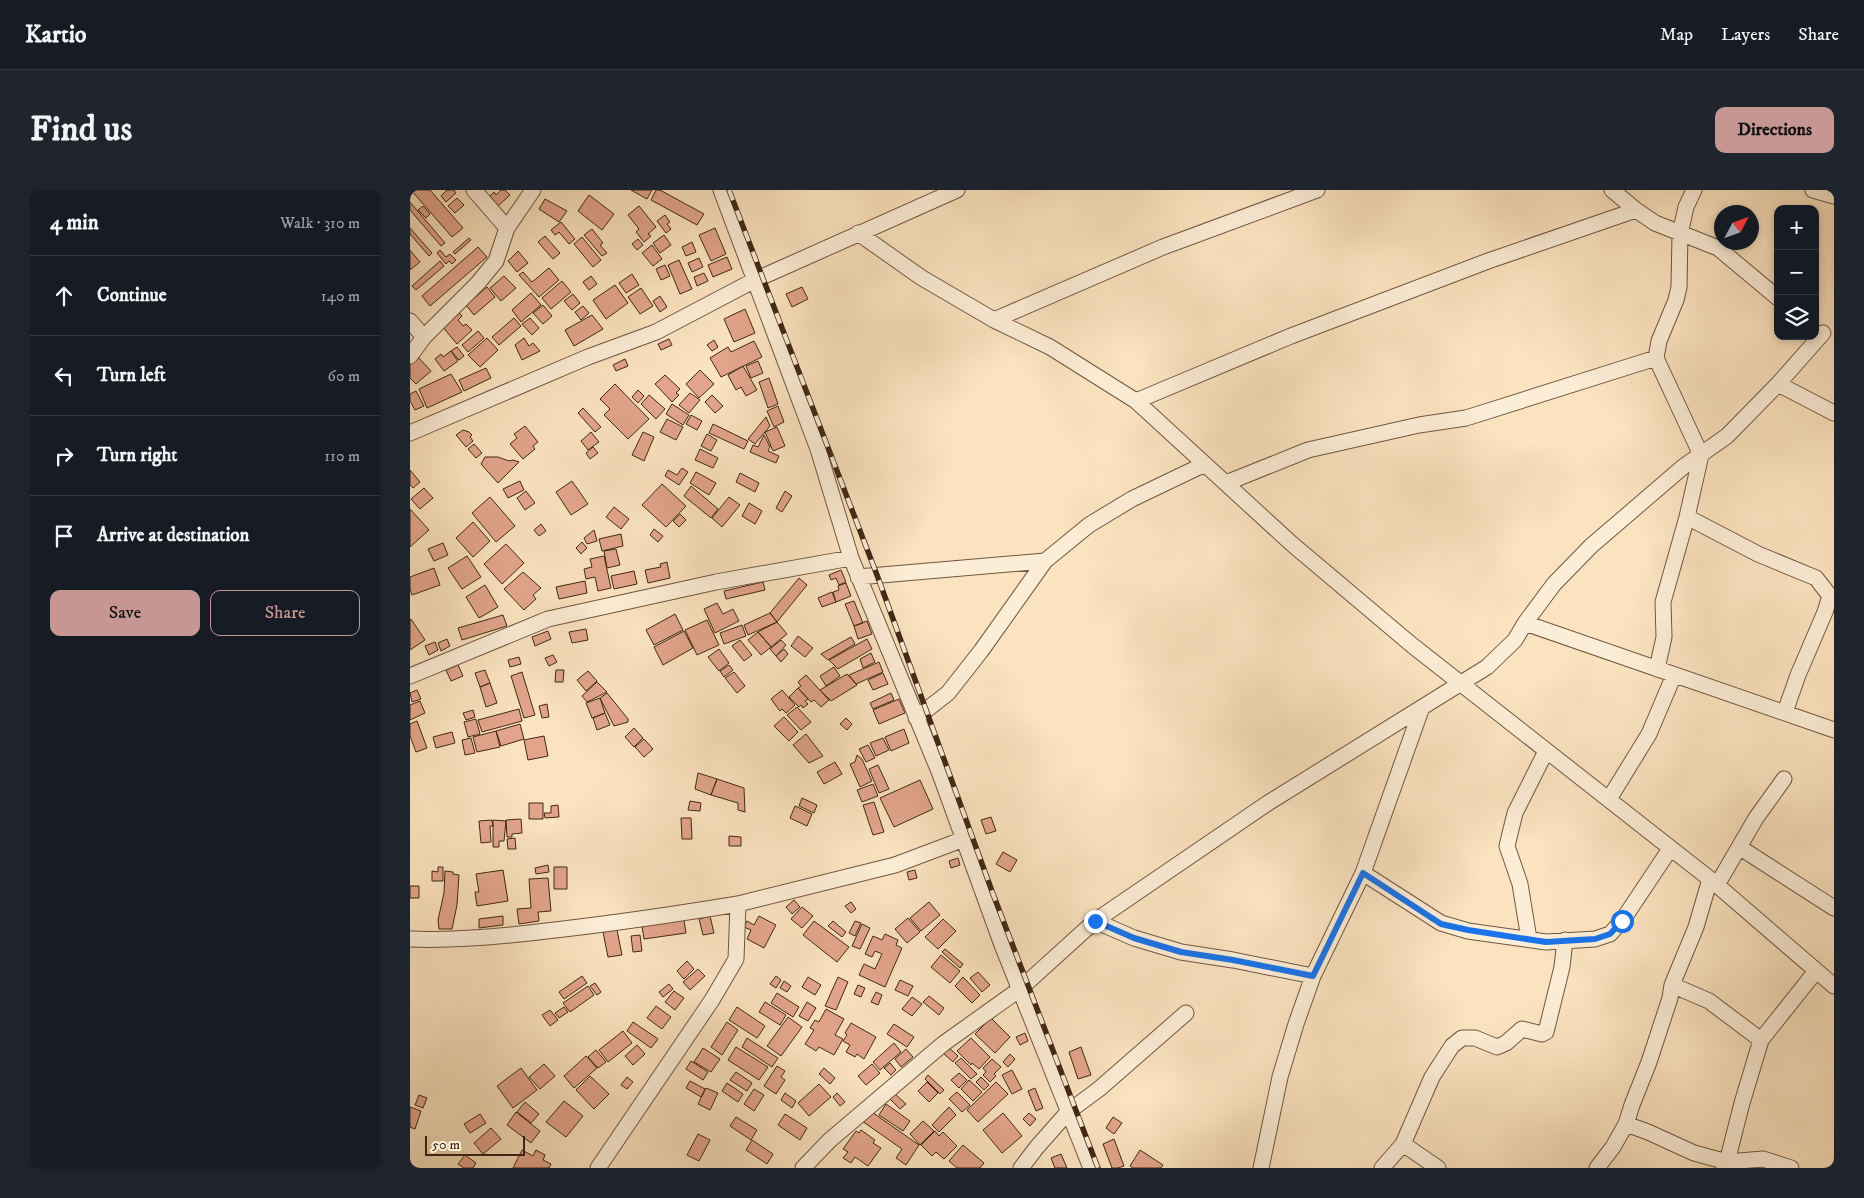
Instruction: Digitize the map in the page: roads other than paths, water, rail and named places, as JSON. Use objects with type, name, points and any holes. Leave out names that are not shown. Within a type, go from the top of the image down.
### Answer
[{"type":"street","points":[[474,190],[507,228]]},
{"type":"street","points":[[410,356],[424,337],[478,283],[496,261],[507,228],[533,190]]},
{"type":"street","points":[[722,190],[818,448],[850,558],[940,774],[1002,945],[1091,1168]]},
{"type":"street","points":[[410,433],[588,357],[656,332],[755,280],[957,190]]},
{"type":"street","points":[[994,320],[1163,247],[1318,190]]},
{"type":"street","points":[[1612,190],[1655,223],[1718,248],[1774,295]]},
{"type":"street","points":[[1657,669],[1664,637],[1663,602],[1687,516],[1701,455],[1656,358],[1659,340],[1676,300],[1679,287],[1680,234],[1686,207],[1694,190]]},
{"type":"street","points":[[1814,190],[1834,196]]},
{"type":"street","points":[[1136,401],[1291,336],[1488,260],[1636,210]]},
{"type":"street","points":[[858,233],[922,278],[994,320],[1050,347],[1136,401],[1292,544],[1461,684],[1714,882],[1834,986]]},
{"type":"street","points":[[410,321],[424,337]]},
{"type":"street","points":[[803,1168],[830,1140],[935,1051],[1020,989],[1095,921],[1268,803],[1487,667],[1515,640],[1525,623],[1554,584],[1591,546],[1683,467],[1727,436],[1824,333]]},
{"type":"street","points":[[1226,483],[1308,450],[1419,425],[1466,418],[1656,358]]},
{"type":"street","points":[[1778,384],[1834,413]]},
{"type":"street","points":[[916,718],[948,693],[981,651],[1044,561],[1090,525],[1132,499],[1205,464]]},
{"type":"street","points":[[1687,516],[1711,531],[1758,554],[1816,578],[1830,596],[1784,712]]},
{"type":"street","points":[[410,676],[548,619],[716,582],[850,558]]},
{"type":"street","points":[[858,577],[1044,561]]},
{"type":"street","points":[[1525,623],[1834,730]]},
{"type":"street","points":[[1609,799],[1649,734],[1674,675]]},
{"type":"street","points":[[1261,1168],[1280,1077],[1296,1024],[1313,976],[1363,873],[1420,710]]},
{"type":"street","points":[[1529,939],[1520,884],[1507,846],[1515,813],[1546,751]]},
{"type":"street","points":[[1597,1168],[1626,1124],[1661,1026],[1672,985],[1714,882],[1784,779]]},
{"type":"street","points":[[410,940],[507,936],[635,920],[738,904],[895,865],[964,839]]},
{"type":"street","points":[[1739,847],[1834,908]]},
{"type":"street","points":[[1363,873],[1441,924],[1546,942],[1595,939],[1610,934],[1622,921],[1670,849]]},
{"type":"street","points":[[598,1168],[712,1000],[736,959],[738,904]]},
{"type":"street","points":[[1095,921],[1134,938],[1181,952],[1313,976]]},
{"type":"street","points":[[1382,1168],[1403,1144],[1432,1077],[1452,1046],[1462,1038],[1475,1038],[1497,1048],[1522,1029],[1542,1034],[1546,1032],[1562,967],[1565,940]]},
{"type":"street","points":[[1726,1165],[1742,1103],[1762,1040],[1816,971]]},
{"type":"street","points":[[1672,985],[1709,1001],[1762,1040]]},
{"type":"street","points":[[1021,1168],[1068,1112],[1099,1088],[1186,1013]]},
{"type":"street","points":[[1626,1124],[1726,1165],[1762,1159],[1791,1168]]},
{"type":"street","points":[[1403,1144],[1438,1168]]},
{"type":"railway","points":[[729,190],[877,575],[993,894],[1098,1168]]}]
